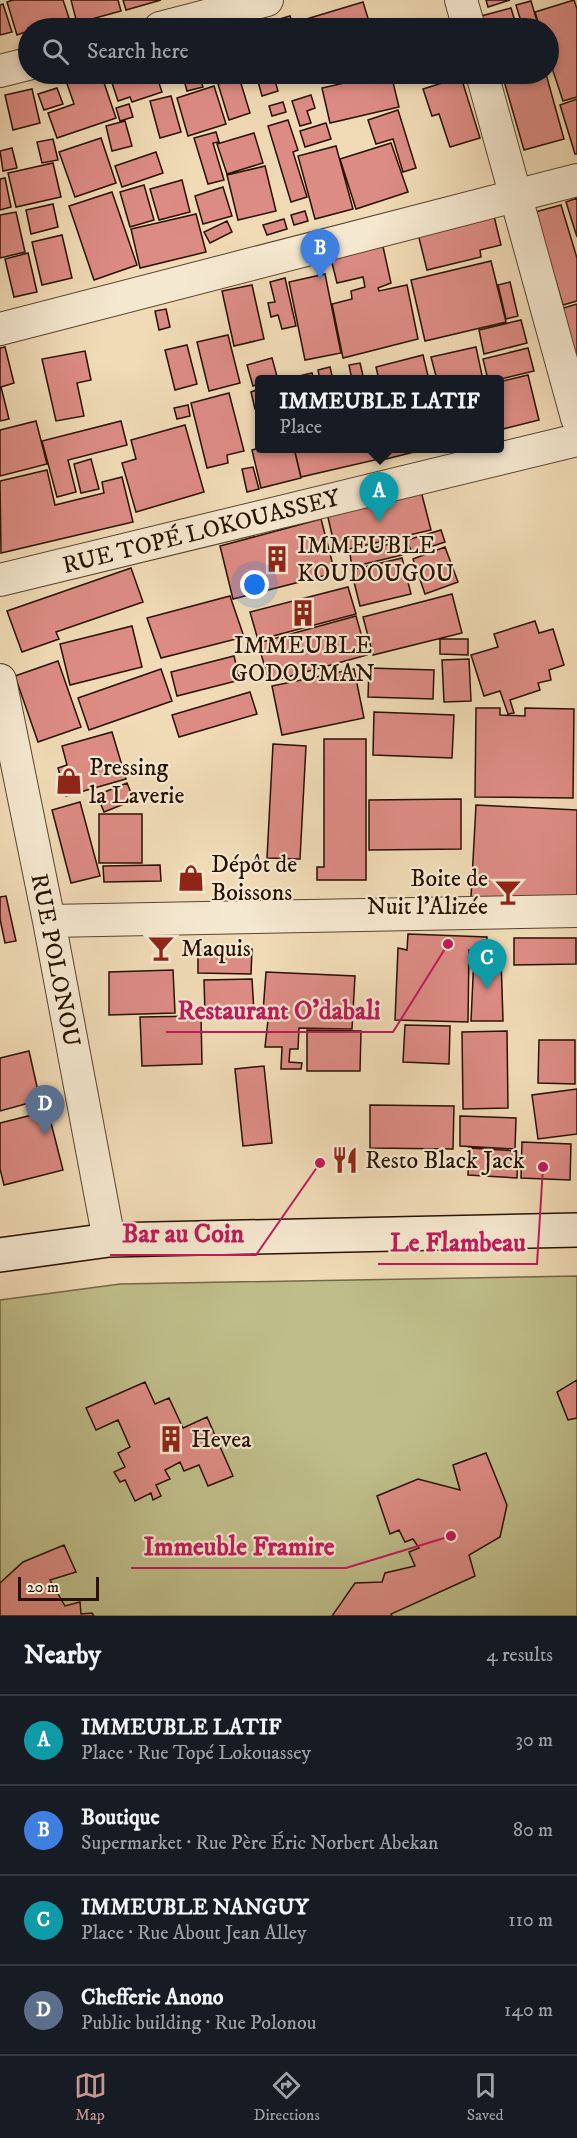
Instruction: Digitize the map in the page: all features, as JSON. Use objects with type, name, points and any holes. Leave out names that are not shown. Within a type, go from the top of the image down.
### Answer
[{"type":"street","points":[[198,18],[267,0]]},
{"type":"street","points":[[461,0],[466,18]]},
{"type":"street","points":[[0,71],[18,66]]},
{"type":"street","points":[[485,84],[577,418]]},
{"type":"street","points":[[0,329],[577,180]]},
{"type":"street","name":"RUE TOPÉ LOKOUASSEY","points":[[0,580],[577,440]]},
{"type":"street","name":"RUE POLONOU","points":[[0,680],[12,802],[49,921],[109,1240]]},
{"type":"street","points":[[49,921],[577,911]]},
{"type":"street","points":[[0,1255],[109,1240],[577,1230]]},
{"type":"shaded area","points":[[577,1276],[577,1616],[0,1616],[0,1300],[120,1284]]},
{"type":"building","points":[[63,0],[69,18],[18,18],[17,35],[7,2]]},
{"type":"building","points":[[71,0],[118,0],[121,11],[95,18],[76,18]]},
{"type":"building","points":[[123,0],[161,0],[126,10]]},
{"type":"building","points":[[486,0],[510,0],[488,7]]},
{"type":"building","points":[[574,0],[577,9],[577,97],[563,101],[557,84],[559,18],[537,18],[535,12]]},
{"type":"building","points":[[531,1],[536,18],[520,18],[516,5]]},
{"type":"building","points":[[363,2],[368,18],[310,18]]},
{"type":"building","points":[[3,4],[12,32],[0,35],[0,5]]},
{"type":"building","points":[[511,8],[514,18],[482,18],[481,16]]},
{"type":"building","points":[[67,84],[104,84],[116,118],[57,138],[48,113],[74,104]]},
{"type":"building","points":[[112,84],[159,84],[162,92],[132,102],[130,97],[118,101]]},
{"type":"building","points":[[185,84],[202,84],[203,87],[187,91]]},
{"type":"building","points":[[218,84],[241,84],[250,113],[229,120]]},
{"type":"building","points":[[259,84],[276,84],[278,91],[262,96]]},
{"type":"building","points":[[340,84],[393,84],[399,107],[330,123],[322,88]]},
{"type":"building","points":[[439,84],[463,84],[480,138],[450,147],[439,114],[432,116],[423,89]]},
{"type":"building","points":[[505,84],[549,84],[564,139],[524,150]]},
{"type":"building","points":[[214,86],[226,124],[188,136],[177,98]]},
{"type":"building","points":[[57,88],[63,104],[44,110],[38,94]]},
{"type":"building","points":[[32,89],[40,123],[13,130],[5,95]]},
{"type":"building","points":[[311,95],[315,108],[307,111],[311,123],[300,126],[292,101]]},
{"type":"building","points":[[171,96],[181,132],[160,138],[150,101]]},
{"type":"building","points":[[577,99],[577,154],[575,154],[560,105]]},
{"type":"building","points":[[283,102],[286,112],[272,116],[269,106]]},
{"type":"building","points":[[129,104],[133,117],[120,121],[116,108]]},
{"type":"building","points":[[398,110],[416,168],[403,172],[393,139],[376,144],[368,120]]},
{"type":"building","points":[[288,120],[298,150],[293,152],[307,197],[291,202],[268,126]]},
{"type":"building","points":[[125,121],[132,146],[112,151],[106,126]]},
{"type":"building","points":[[326,123],[331,139],[305,147],[300,131]]},
{"type":"building","points":[[216,132],[219,142],[213,143],[224,180],[208,184],[194,138]]},
{"type":"building","points":[[254,133],[263,163],[227,174],[217,144]]},
{"type":"building","points":[[101,138],[116,183],[75,197],[59,152]]},
{"type":"building","points":[[53,139],[58,160],[42,163],[37,142]]},
{"type":"building","points":[[391,143],[408,192],[356,209],[340,159]]},
{"type":"building","points":[[336,146],[353,209],[315,219],[298,156]]},
{"type":"building","points":[[12,148],[17,168],[3,171],[0,151]]},
{"type":"building","points":[[156,152],[163,173],[122,187],[115,166]]},
{"type":"building","points":[[53,163],[61,197],[16,207],[8,173]]},
{"type":"building","points":[[265,166],[276,211],[238,220],[227,175]]},
{"type":"building","points":[[5,178],[11,207],[0,210],[0,179]]},
{"type":"building","points":[[182,180],[190,212],[159,220],[150,189]]},
{"type":"building","points":[[144,185],[154,220],[130,227],[120,192]]},
{"type":"building","points":[[223,187],[232,216],[203,224],[195,196]]},
{"type":"building","points":[[112,192],[137,265],[94,280],[69,206]]},
{"type":"building","points":[[577,198],[577,237],[566,202]]},
{"type":"building","points":[[53,204],[58,227],[31,234],[26,210]]},
{"type":"building","points":[[561,205],[577,258],[577,301],[563,305],[535,212]]},
{"type":"building","points":[[305,211],[308,221],[294,225],[291,215]]},
{"type":"building","points":[[16,212],[25,252],[0,258],[0,215]]},
{"type":"building","points":[[196,214],[206,252],[140,268],[131,229]]},
{"type":"building","points":[[494,216],[501,245],[480,250],[481,257],[427,270],[418,234]]},
{"type":"building","points":[[284,219],[287,229],[267,235],[263,225]]},
{"type":"building","points":[[227,221],[232,232],[210,243],[204,232]]},
{"type":"building","points":[[62,235],[72,278],[42,285],[32,242]]},
{"type":"building","points":[[382,242],[391,283],[378,288],[379,291],[407,285],[418,339],[343,358],[332,304],[352,299],[351,291],[365,287],[363,277],[337,283],[330,255]]},
{"type":"building","points":[[28,253],[37,292],[14,297],[5,259]]},
{"type":"building","points":[[491,261],[506,322],[425,341],[411,280]]},
{"type":"building","points":[[325,274],[341,353],[305,360],[289,282]]},
{"type":"building","points":[[285,278],[296,326],[282,329],[278,315],[271,317],[268,303],[275,302],[270,282]]},
{"type":"building","points":[[510,282],[518,316],[506,319],[498,285]]},
{"type":"building","points":[[252,285],[264,339],[234,346],[222,291]]},
{"type":"building","points":[[577,304],[577,368],[560,309]]},
{"type":"building","points":[[166,309],[170,327],[159,330],[155,311]]},
{"type":"building","points":[[521,320],[527,343],[484,354],[479,330]]},
{"type":"building","points":[[228,335],[240,383],[209,391],[197,342]]},
{"type":"building","points":[[187,345],[197,384],[175,390],[165,350]]},
{"type":"building","points":[[5,347],[14,383],[1,387],[9,419],[0,421],[0,348]]},
{"type":"building","points":[[476,347],[482,375],[436,375],[431,357]]},
{"type":"building","points":[[528,348],[534,371],[504,378],[504,375],[487,375],[483,359]]},
{"type":"building","points":[[85,351],[91,380],[77,383],[84,416],[56,421],[42,359]]},
{"type":"building","points":[[423,355],[428,375],[378,375],[376,367]]},
{"type":"building","points":[[272,358],[277,375],[255,375],[255,385],[253,386],[247,365]]},
{"type":"building","points":[[360,363],[363,375],[351,375],[349,365]]},
{"type":"building","points":[[330,367],[332,375],[319,375],[318,370]]},
{"type":"building","points":[[528,375],[539,420],[504,429],[504,381]]},
{"type":"building","points":[[255,390],[255,409],[251,392]]},
{"type":"building","points":[[229,393],[244,451],[227,455],[228,463],[207,468],[191,403]]},
{"type":"building","points":[[188,405],[190,416],[177,419],[174,408]]},
{"type":"building","points":[[36,421],[47,464],[0,476],[0,430]]},
{"type":"building","points":[[121,421],[127,445],[68,460],[76,492],[57,497],[42,441]]},
{"type":"building","points":[[185,425],[204,492],[136,512],[122,463],[136,459],[131,440]]},
{"type":"building","points":[[255,449],[255,453],[295,453],[301,478],[261,488],[252,450]]},
{"type":"building","points":[[295,453],[378,453],[379,459],[301,477]]},
{"type":"building","points":[[384,453],[410,453],[386,459]]},
{"type":"building","points":[[91,459],[99,489],[81,493],[74,464]]},
{"type":"building","points":[[253,467],[259,489],[247,492],[242,469]]},
{"type":"building","points":[[47,470],[55,505],[104,493],[102,482],[122,477],[133,522],[1,553],[0,481]]},
{"type":"building","points":[[421,491],[431,530],[336,552],[327,513]]},
{"type":"building","name":"IMMEUBLE KOUDOUGOU","points":[[321,519],[335,573],[233,599],[220,546]]},
{"type":"building","points":[[441,530],[445,542],[412,553],[407,540]]},
{"type":"building","points":[[398,542],[402,555],[352,567],[350,554]]},
{"type":"building","points":[[445,547],[458,582],[425,594],[413,559]]},
{"type":"building","points":[[402,558],[411,594],[360,606],[351,570]]},
{"type":"building","points":[[131,568],[143,602],[56,632],[59,639],[22,652],[7,611]]},
{"type":"building","name":"IMMEUBLE GODOUMAN","points":[[348,587],[356,614],[258,640],[250,612]]},
{"type":"building","points":[[452,594],[462,633],[373,655],[363,617]]},
{"type":"building","points":[[230,596],[244,637],[161,658],[147,618]]},
{"type":"building","points":[[356,616],[367,655],[269,682],[258,643]]},
{"type":"building","points":[[535,621],[539,633],[553,629],[564,665],[549,670],[551,680],[538,683],[540,690],[510,700],[514,713],[508,714],[500,691],[484,696],[471,655],[498,647],[494,634]]},
{"type":"building","points":[[132,626],[142,667],[70,685],[60,644]]},
{"type":"building","points":[[440,639],[468,639],[468,655],[440,654]]},
{"type":"building","points":[[234,656],[240,680],[177,696],[171,672]]},
{"type":"building","points":[[469,659],[471,701],[444,702],[442,660]]},
{"type":"building","points":[[58,661],[81,727],[38,742],[15,676]]},
{"type":"building","points":[[369,668],[434,670],[433,699],[368,697]]},
{"type":"building","points":[[161,669],[172,701],[89,730],[78,698]]},
{"type":"building","points":[[354,669],[364,718],[282,735],[272,686]]},
{"type":"building","points":[[250,692],[257,714],[179,737],[172,715]]},
{"type":"building","points":[[476,708],[500,708],[500,715],[525,716],[525,708],[574,709],[573,798],[475,797]]},
{"type":"building","points":[[374,712],[454,715],[452,758],[373,755]]},
{"type":"building","points":[[112,732],[126,779],[66,796],[58,768],[67,765],[62,746]]},
{"type":"building","points":[[324,739],[366,739],[366,880],[317,880],[317,867],[324,867]]},
{"type":"building","points":[[273,744],[306,746],[300,859],[267,858]]},
{"type":"building","points":[[127,783],[134,800],[104,812],[97,795]]},
{"type":"building","points":[[461,799],[461,849],[369,850],[369,800]]},
{"type":"building","points":[[80,802],[100,876],[71,883],[52,810]]},
{"type":"building","points":[[476,805],[577,810],[577,902],[471,897]]},
{"type":"building","points":[[99,814],[142,814],[142,863],[99,863]]},
{"type":"building","points":[[160,865],[161,881],[104,882],[103,866]]},
{"type":"building","points":[[6,896],[16,941],[5,943],[0,919],[0,897]]},
{"type":"building","points":[[408,934],[487,937],[486,952],[469,950],[468,1022],[395,1020],[398,948],[407,950]]},
{"type":"building","points":[[514,938],[576,938],[576,964],[514,965]]},
{"type":"building","points":[[198,948],[252,949],[251,974],[198,973]]},
{"type":"building","points":[[474,956],[501,957],[503,1021],[471,1021]]},
{"type":"building","points":[[173,970],[175,1013],[109,1015],[109,972]]},
{"type":"building","points":[[266,972],[355,976],[352,1029],[299,1028],[298,1049],[290,1049],[289,1062],[302,1063],[301,1069],[281,1069],[282,1047],[265,1047],[269,1011],[263,1012]]},
{"type":"building","points":[[252,979],[254,1012],[205,1014],[204,980]]},
{"type":"building","points":[[201,1016],[202,1064],[142,1066],[140,1017]]},
{"type":"building","points":[[405,1025],[450,1026],[449,1064],[403,1062]]},
{"type":"building","points":[[307,1030],[361,1031],[360,1071],[307,1071]]},
{"type":"building","points":[[507,1031],[508,1108],[463,1109],[462,1032]]},
{"type":"building","points":[[539,1040],[575,1040],[575,1084],[538,1083]]},
{"type":"building","points":[[29,1051],[40,1100],[0,1111],[0,1058]]},
{"type":"building","points":[[264,1066],[272,1143],[243,1146],[235,1069]]},
{"type":"building","points":[[577,1089],[577,1134],[538,1139],[532,1095]]},
{"type":"building","points":[[370,1105],[454,1106],[453,1149],[370,1148]]},
{"type":"building","points":[[48,1111],[63,1170],[4,1185],[0,1169],[0,1123]]},
{"type":"building","points":[[460,1116],[516,1118],[515,1149],[460,1146]]},
{"type":"building","points":[[522,1142],[571,1144],[570,1180],[521,1178]]},
{"type":"building","points":[[469,1148],[518,1151],[517,1178],[468,1175]]},
{"type":"building","points":[[577,1380],[577,1418],[568,1420],[557,1392]]},
{"type":"building","name":"Hevea","points":[[145,1382],[155,1404],[169,1398],[183,1428],[207,1417],[233,1476],[208,1486],[199,1465],[184,1471],[180,1462],[165,1470],[170,1479],[156,1485],[161,1496],[153,1500],[151,1493],[135,1501],[125,1480],[120,1482],[114,1472],[125,1467],[118,1453],[130,1447],[118,1420],[96,1430],[86,1408]]},
{"type":"building","points":[[486,1453],[507,1505],[500,1537],[469,1555],[475,1576],[391,1614],[392,1616],[332,1616],[355,1583],[382,1582],[385,1573],[415,1566],[409,1552],[419,1548],[413,1539],[405,1542],[399,1530],[390,1534],[377,1496],[418,1479],[460,1490],[453,1465]]},
{"type":"building","points":[[64,1545],[76,1572],[50,1580],[65,1606],[80,1602],[81,1614],[92,1613],[94,1616],[0,1616],[0,1583],[23,1562]]},
{"type":"place","name":"Boutique","points":[[320,279]]},
{"type":"place","name":"IMMEUBLE LATIF","points":[[379,522]]},
{"type":"place","name":"IMMEUBLE KOUDOUGOU","points":[[277,559]]},
{"type":"place","name":"IMMEUBLE GODOUMAN","points":[[303,613]]},
{"type":"place","name":"Pressing la Laverie","points":[[69,781]]},
{"type":"place","name":"Dépôt de Boissons","points":[[191,878]]},
{"type":"place","name":"Boite de Nuit l'Alizée","points":[[508,892]]},
{"type":"place","name":"Restaurant O'dabali","points":[[448,944]]},
{"type":"place","name":"Maquis","points":[[161,948]]},
{"type":"place","name":"IMMEUBLE NANGUY","points":[[487,989]]},
{"type":"place","name":"Chefferie Anono","points":[[45,1135]]},
{"type":"place","name":"Resto Black Jack","points":[[345,1160]]},
{"type":"place","name":"Bar au Coin","points":[[320,1163]]},
{"type":"place","name":"Le Flambeau","points":[[543,1167]]},
{"type":"place","name":"Hevea","points":[[171,1439]]},
{"type":"place","name":"Immeuble Framire","points":[[451,1536]]}]
